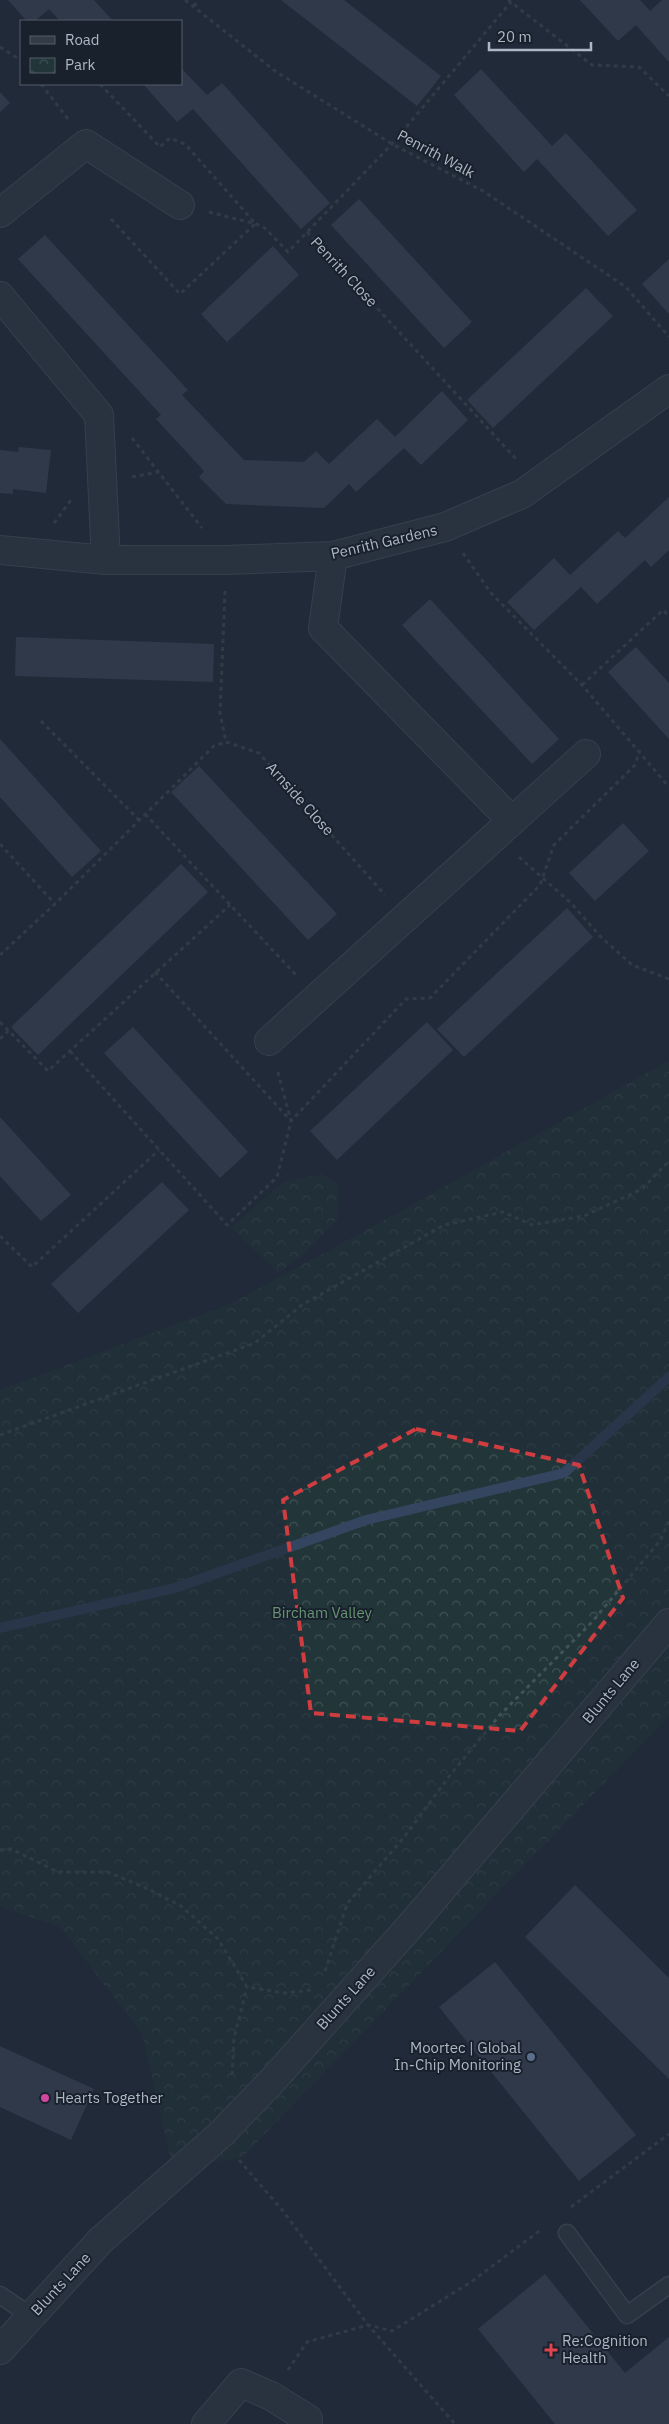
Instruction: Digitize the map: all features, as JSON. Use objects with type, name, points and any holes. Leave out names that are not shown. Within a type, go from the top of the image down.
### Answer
[{"type":"street","points":[[0,213],[86,144],[180,205]]},
{"type":"street","points":[[0,296],[99,415],[106,560]]},
{"type":"street","name":"Penrith Gardens","points":[[0,550],[106,560],[226,560],[333,556],[445,527],[522,494],[669,390]]},
{"type":"street","points":[[333,556],[323,628],[512,821]]},
{"type":"street","points":[[269,1041],[586,754]]},
{"type":"street","name":"Blunts Lane","points":[[0,2350],[101,2240],[226,2129],[272,2081],[412,1924],[669,1623]]},
{"type":"street","points":[[206,2424],[241,2383],[271,2396],[308,2419]]},
{"type":"lane","points":[[567,2233],[583,2252],[627,2315],[669,2285]]},
{"type":"lane","points":[[0,2296],[32,2316]]},
{"type":"path","name":"Penrith Walk","points":[[185,0],[275,71],[392,144],[483,191],[626,287],[669,336]]},
{"type":"path","points":[[194,6],[199,0]]},
{"type":"path","points":[[307,232],[392,144],[510,1],[592,65],[639,68],[669,96]]},
{"type":"path","points":[[0,47],[20,59]]},
{"type":"path","points":[[42,85],[86,144]]},
{"type":"path","points":[[101,85],[160,147],[170,138],[186,144],[256,224],[180,294],[111,220]]},
{"type":"path","name":"Penrith Close","points":[[180,205],[256,224],[265,228],[288,252],[307,232],[537,482]]},
{"type":"path","points":[[0,955],[55,904],[214,746],[226,742],[220,713],[226,560],[131,436]]},
{"type":"path","points":[[52,526],[79,488],[102,482]]},
{"type":"path","points":[[445,527],[491,593],[582,685],[640,750],[669,787]]},
{"type":"path","points":[[582,685],[663,610],[669,616]]},
{"type":"path","points":[[41,721],[140,820]]},
{"type":"path","name":"Arnside Close","points":[[226,742],[259,754],[406,917]]},
{"type":"path","points":[[70,1051],[226,1225],[276,1177],[291,1121],[406,999],[430,998],[540,885],[554,844],[635,764],[640,750]]},
{"type":"path","points":[[145,814],[317,997]]},
{"type":"path","points":[[0,844],[55,904]]},
{"type":"path","points":[[526,863],[543,877],[632,965],[669,979]]},
{"type":"path","points":[[0,1022],[48,1071],[230,904]]},
{"type":"path","points":[[155,972],[291,1121]]},
{"type":"path","points":[[0,1039],[8,1030]]},
{"type":"path","points":[[269,1041],[291,1121]]},
{"type":"path","points":[[0,1236],[32,1267],[160,1150]]},
{"type":"path","points":[[0,1435],[255,1343],[302,1305],[444,1224],[503,1212],[532,1225],[584,1216],[642,1189],[669,1161]]},
{"type":"path","points":[[322,1979],[347,1904],[405,1836],[450,1774],[499,1716],[598,1615],[660,1542],[669,1521]]},
{"type":"path","points":[[0,1850],[11,1849],[58,1872],[108,1872],[181,1906],[218,1939],[247,1987],[234,2038],[226,2129],[244,2166],[283,2211],[368,2325],[455,2424]]},
{"type":"path","points":[[247,1987],[285,1993],[319,1989]]},
{"type":"path","points":[[271,2396],[307,2342],[368,2325],[392,2331],[471,2282]]},
{"type":"highlighted area","points":[[416,1429],[579,1465],[623,1598],[520,1731],[311,1713],[283,1500]]},
{"type":"green space","name":"Bircham Valley","points":[[669,1060],[669,1716],[243,2157],[173,2169],[142,2034],[60,1927],[0,1907],[0,1390],[232,1303],[408,1207]]},
{"type":"green space","points":[[322,1174],[339,1185],[338,1218],[306,1253],[278,1273],[231,1227],[283,1182]]},
{"type":"building","points":[[8,0],[94,0],[112,20],[59,20],[49,9],[36,20],[26,20]]},
{"type":"building","points":[[281,0],[344,0],[441,76],[417,106]]},
{"type":"building","points":[[580,0],[640,0],[650,11],[662,0],[669,0],[669,62],[636,25],[618,41]]},
{"type":"building","points":[[182,69],[207,95],[222,83],[330,203],[301,229],[193,109],[177,122],[144,85],[182,85]]},
{"type":"building","points":[[481,69],[552,146],[566,133],[637,210],[608,236],[537,159],[524,172],[454,95]]},
{"type":"building","points":[[0,92],[10,103],[0,112]]},
{"type":"building","points":[[359,199],[472,322],[444,348],[331,225]]},
{"type":"building","points":[[45,235],[188,390],[182,395],[244,460],[304,462],[316,451],[329,464],[377,419],[395,437],[442,391],[468,420],[421,465],[404,448],[356,492],[349,484],[324,508],[226,504],[199,477],[204,471],[156,419],[161,415],[18,259]]},
{"type":"building","points":[[273,246],[299,275],[227,342],[201,314]]},
{"type":"building","points":[[669,259],[669,314],[642,284]]},
{"type":"building","points":[[586,288],[613,316],[493,428],[467,400]]},
{"type":"building","points":[[19,447],[51,450],[46,493],[13,489],[13,494],[0,493],[0,450],[18,452]]},
{"type":"building","points":[[669,497],[669,550],[651,567],[645,560],[597,604],[581,587],[534,630],[507,602],[554,558],[570,575],[618,531],[625,538]]},
{"type":"building","points":[[430,599],[559,739],[532,764],[402,625]]},
{"type":"building","points":[[16,637],[214,644],[213,682],[15,676]]},
{"type":"building","points":[[636,647],[669,683],[669,739],[608,672]]},
{"type":"building","points":[[0,739],[101,851],[72,877],[0,797]]},
{"type":"building","points":[[199,766],[337,914],[308,940],[171,792]]},
{"type":"building","points":[[623,823],[649,851],[595,901],[569,873]]},
{"type":"building","points":[[181,864],[208,892],[38,1055],[11,1027]]},
{"type":"building","points":[[567,908],[593,937],[464,1057],[437,1029]]},
{"type":"building","points":[[427,1022],[453,1050],[337,1160],[310,1131]]},
{"type":"building","points":[[133,1027],[248,1152],[220,1178],[104,1053]]},
{"type":"building","points":[[0,1117],[71,1195],[41,1221],[0,1176]]},
{"type":"building","points":[[162,1182],[189,1210],[78,1313],[51,1284]]},
{"type":"building","points":[[575,1885],[669,1978],[669,2079],[525,1937]]},
{"type":"building","points":[[495,1962],[636,2135],[579,2181],[439,2007]]},
{"type":"building","name":"Hearts Together","points":[[0,2046],[94,2089],[71,2140],[0,2107]]},
{"type":"building","name":"Re:Cognition Health","points":[[545,2274],[625,2373],[669,2337],[669,2424],[555,2424],[478,2329]]},
{"type":"waterway","points":[[0,1628],[175,1588],[366,1520],[564,1473],[669,1377]]},
{"type":"place","name":"Moortec | Global In-Chip Monitoring","points":[[531,2057]]},
{"type":"place","name":"Hearts Together","points":[[45,2098]]},
{"type":"place","name":"Re:Cognition Health","points":[[551,2350]]}]
